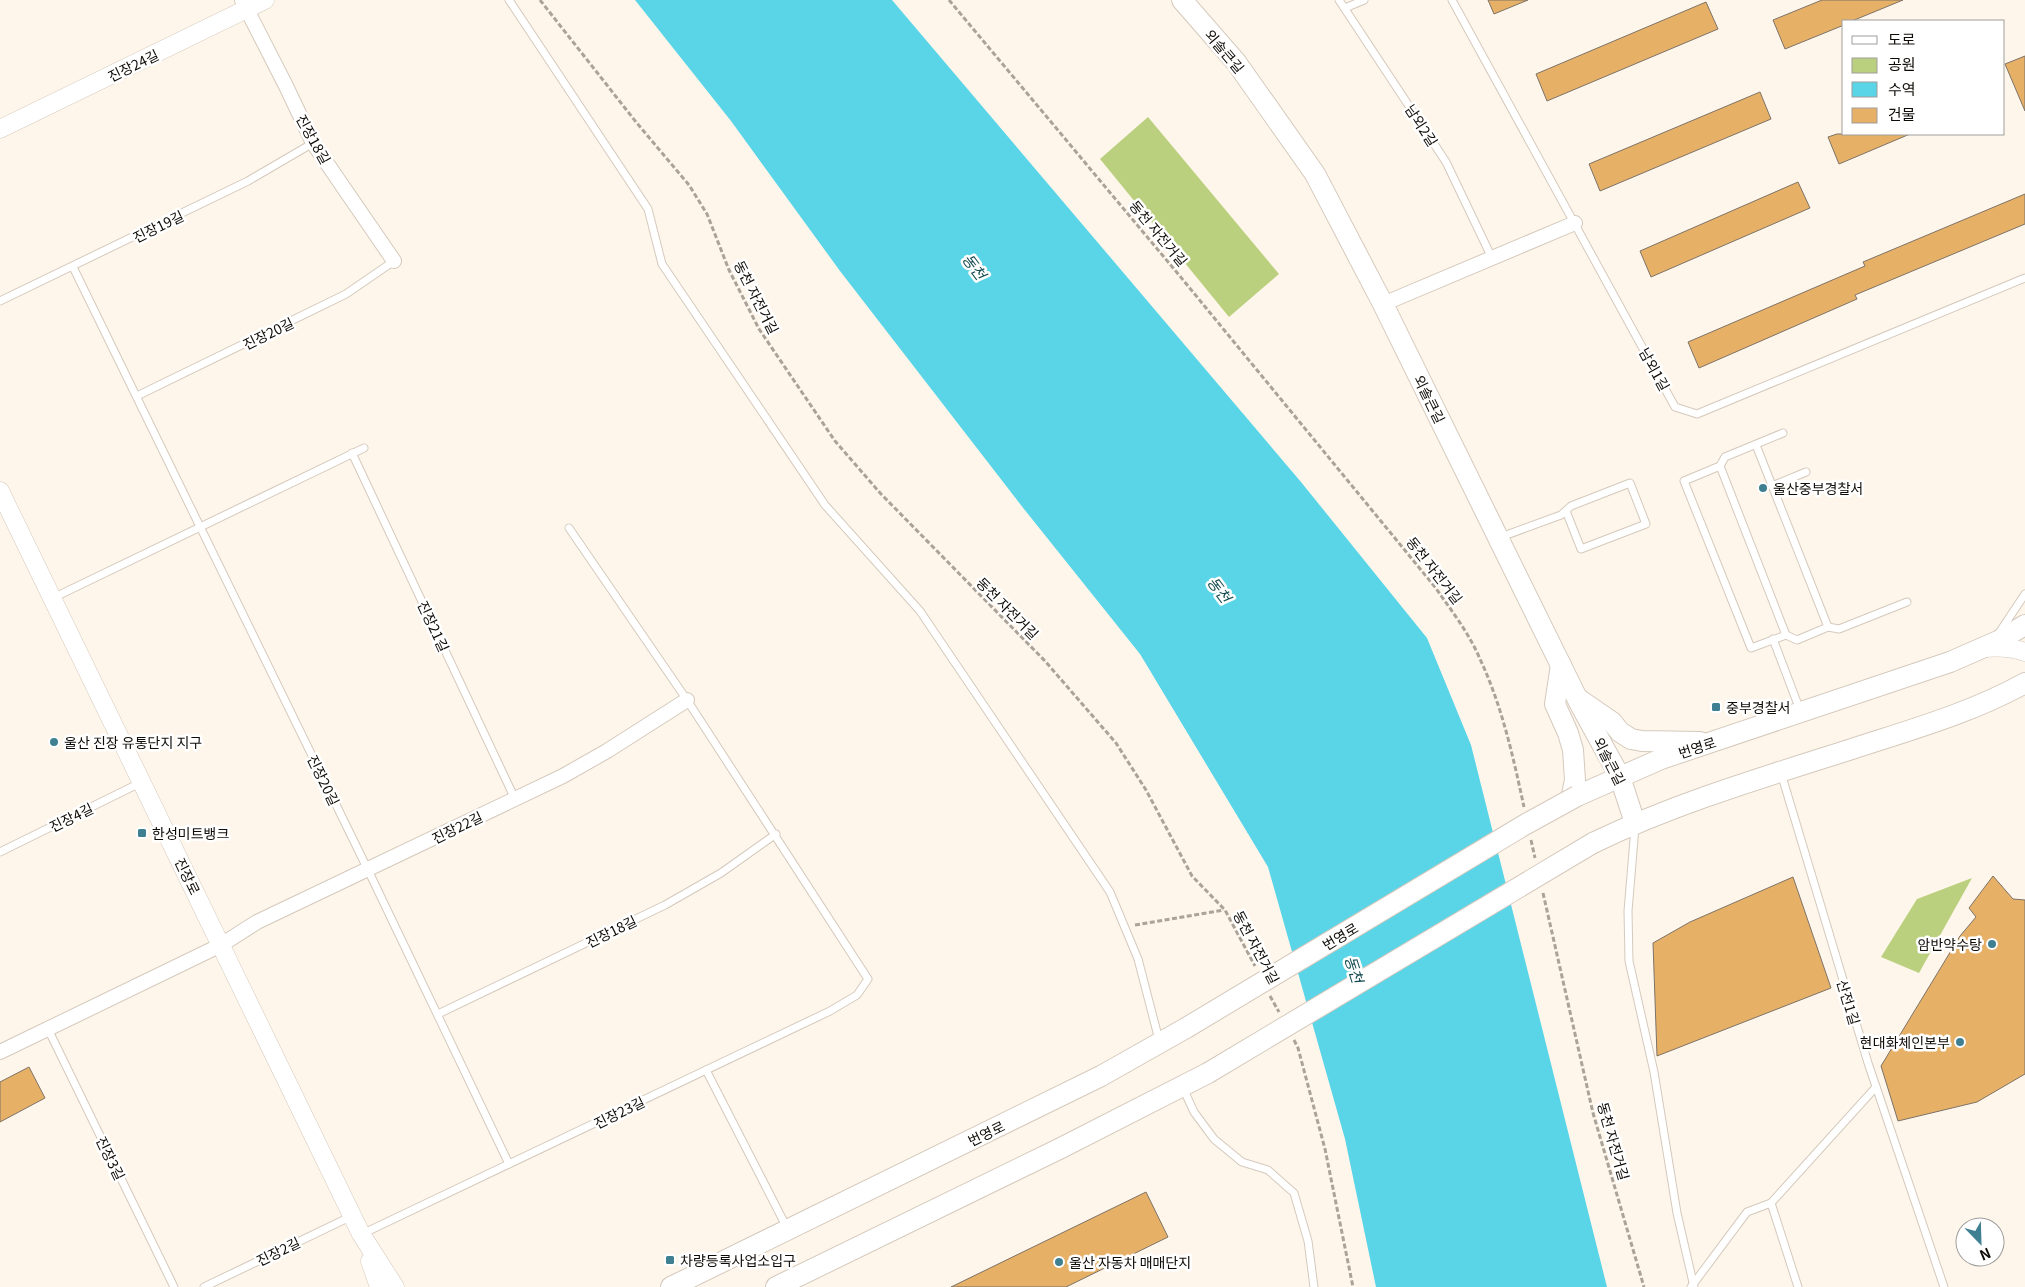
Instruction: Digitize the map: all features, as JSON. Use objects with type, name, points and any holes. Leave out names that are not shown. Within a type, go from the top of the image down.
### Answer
[{"type":"main road","name":"외솔큰길","points":[[1182,0],[1236,62],[1315,174],[1383,304],[1577,698],[1620,777],[1635,823]]},
{"type":"main road","name":"번영로","points":[[671,1287],[1101,1076],[1186,1028],[1526,824],[1574,798],[1661,759],[1913,676],[1983,648],[2025,625]]},
{"type":"main road","points":[[1561,665],[1555,704],[1568,733],[1573,750],[1574,798]]},
{"type":"main road","points":[[776,1287],[1061,1148],[1208,1073],[1592,843],[1678,805],[1927,724],[1972,708],[2025,683]]},
{"type":"main road","points":[[1577,698],[1612,722],[1620,732],[1631,739],[1642,741],[1712,742]]},
{"type":"street","name":"진장24길","points":[[0,129],[244,5],[265,0]]},
{"type":"street","name":"진장18길","points":[[244,5],[286,86],[312,143],[394,261]]},
{"type":"street","points":[[1383,304],[1575,223]]},
{"type":"street","name":"진장로","points":[[0,491],[352,1215],[361,1234],[379,1287]]},
{"type":"street","points":[[1983,648],[2000,647],[2025,652]]},
{"type":"street","name":"진장22길","points":[[221,944],[256,922],[515,799],[607,751],[687,700]]},
{"type":"street","points":[[0,1052],[221,944]]},
{"type":"street","name":"진장로","points":[[361,1234],[395,1287]]},
{"type":"lane","points":[[509,0],[648,209],[662,264],[825,505],[920,611],[1110,892],[1138,959],[1160,1043]]},
{"type":"lane","name":"남외2길","points":[[1339,0],[1446,162],[1492,258]]},
{"type":"lane","points":[[1345,8],[1364,0]]},
{"type":"lane","name":"남외1길","points":[[1452,0],[1676,407],[1697,414],[2025,278]]},
{"type":"lane","name":"진장19길","points":[[0,301],[248,181],[312,143]]},
{"type":"lane","name":"진장20길","points":[[137,396],[346,294],[394,261]]},
{"type":"lane","name":"진장20길","points":[[73,267],[438,1014],[509,1164]]},
{"type":"lane","points":[[1783,433],[1725,457],[1720,466],[1684,481],[1751,648],[1786,634]]},
{"type":"lane","points":[[1756,445],[1828,627]]},
{"type":"lane","points":[[53,599],[364,448]]},
{"type":"lane","name":"진장21길","points":[[352,454],[515,799]]},
{"type":"lane","points":[[1720,466],[1786,634],[1797,640],[1828,627],[1839,629],[1907,602]]},
{"type":"lane","points":[[1772,486],[1806,472]]},
{"type":"lane","points":[[1498,538],[1561,515],[1571,506],[1630,483],[1646,524],[1581,549],[1566,511]]},
{"type":"lane","points":[[569,528],[776,834]]},
{"type":"lane","points":[[1983,648],[2008,622],[2025,594]]},
{"type":"lane","points":[[1773,639],[1801,713]]},
{"type":"lane","name":"산전1길","points":[[1781,771],[1876,1087],[1944,1287]]},
{"type":"lane","name":"진장4길","points":[[0,852],[143,782]]},
{"type":"lane","points":[[1635,823],[1628,911],[1629,962],[1654,1072],[1677,1213],[1693,1286]]},
{"type":"lane","name":"진장23길","points":[[361,1234],[830,1011],[857,995],[868,979],[776,834]]},
{"type":"lane","name":"진장18길","points":[[438,1014],[665,905],[721,873],[776,834]]},
{"type":"lane","name":"진장3길","points":[[48,1029],[174,1287]]},
{"type":"lane","points":[[706,1070],[788,1230]]},
{"type":"lane","points":[[1182,1086],[1194,1112],[1214,1140],[1242,1162],[1268,1170],[1294,1193],[1308,1242],[1314,1287]]},
{"type":"lane","points":[[1693,1286],[1747,1212],[1771,1203],[1876,1087]]},
{"type":"lane","points":[[1771,1203],[1798,1287]]},
{"type":"lane","name":"진장2길","points":[[204,1287],[352,1215]]},
{"type":"path","name":"동천 자전거길","points":[[540,0],[689,186],[707,214],[729,270],[759,329],[789,376],[835,441],[881,494],[1045,660],[1116,742],[1146,790],[1192,876],[1225,910],[1259,974]]},
{"type":"path","name":"동천 자전거길","points":[[949,0],[1186,283],[1436,587],[1460,622],[1480,657],[1494,691],[1526,817]]},
{"type":"path","points":[[1531,836],[1537,865]]},
{"type":"path","name":"동천 자전거길","points":[[1541,884],[1593,1113],[1644,1287]]},
{"type":"path","points":[[1135,925],[1225,910]]},
{"type":"path","name":"동천 자전거길","points":[[1268,990],[1280,1015]]},
{"type":"path","points":[[1289,1032],[1298,1048],[1325,1149],[1353,1287]]},
{"type":"green space","points":[[1148,117],[1279,274],[1229,317],[1100,159]]},
{"type":"green space","points":[[1972,878],[1919,973],[1881,957],[1917,899]]},
{"type":"water","name":"동천","points":[[635,0],[892,0],[1301,482],[1427,638],[1471,745],[1607,1287],[1376,1287],[1345,1139],[1268,867],[1140,654],[1024,509],[840,271],[731,121]]},
{"type":"building","points":[[1488,0],[1528,0],[1494,14]]},
{"type":"building","points":[[1822,0],[1903,0],[1854,20],[1842,20],[1842,26],[1785,49],[1773,20]]},
{"type":"building","points":[[1706,2],[1718,29],[1547,101],[1536,74]]},
{"type":"building","points":[[2025,56],[2025,111],[2005,64]]},
{"type":"building","points":[[1760,92],[1771,119],[1600,191],[1589,164]]},
{"type":"building","points":[[1837,134],[1908,135],[1839,164],[1828,137]]},
{"type":"building","points":[[1798,182],[1810,208],[1651,277],[1640,251]]},
{"type":"building","points":[[2025,194],[2025,224],[1855,295],[1857,299],[1699,368],[1688,342],[1865,266],[1863,262]]},
{"type":"building","name":"현대화체인본부","points":[[1993,876],[2013,899],[2025,900],[2025,1074],[1977,1102],[1898,1121],[1881,1066],[1960,936],[1976,917],[1969,908]]},
{"type":"building","points":[[1793,877],[1831,988],[1657,1056],[1653,943],[1690,922]]},
{"type":"building","points":[[29,1067],[45,1098],[0,1122],[0,1082]]},
{"type":"building","name":"울산 자동차 매매단지","points":[[1146,1192],[1168,1237],[1066,1287],[951,1287]]},
{"type":"place","name":"울산중부경찰서","points":[[1763,488]]},
{"type":"place","name":"중부경찰서","points":[[1716,707]]},
{"type":"place","name":"울산 진장 유통단지 지구","points":[[54,742]]},
{"type":"place","name":"한성미트뱅크","points":[[142,833]]},
{"type":"place","name":"암반약수탕","points":[[1992,944]]},
{"type":"place","name":"현대화체인본부","points":[[1960,1042]]},
{"type":"place","name":"차량등록사업소입구","points":[[670,1260]]},
{"type":"place","name":"울산 자동차 매매단지","points":[[1059,1262]]}]
